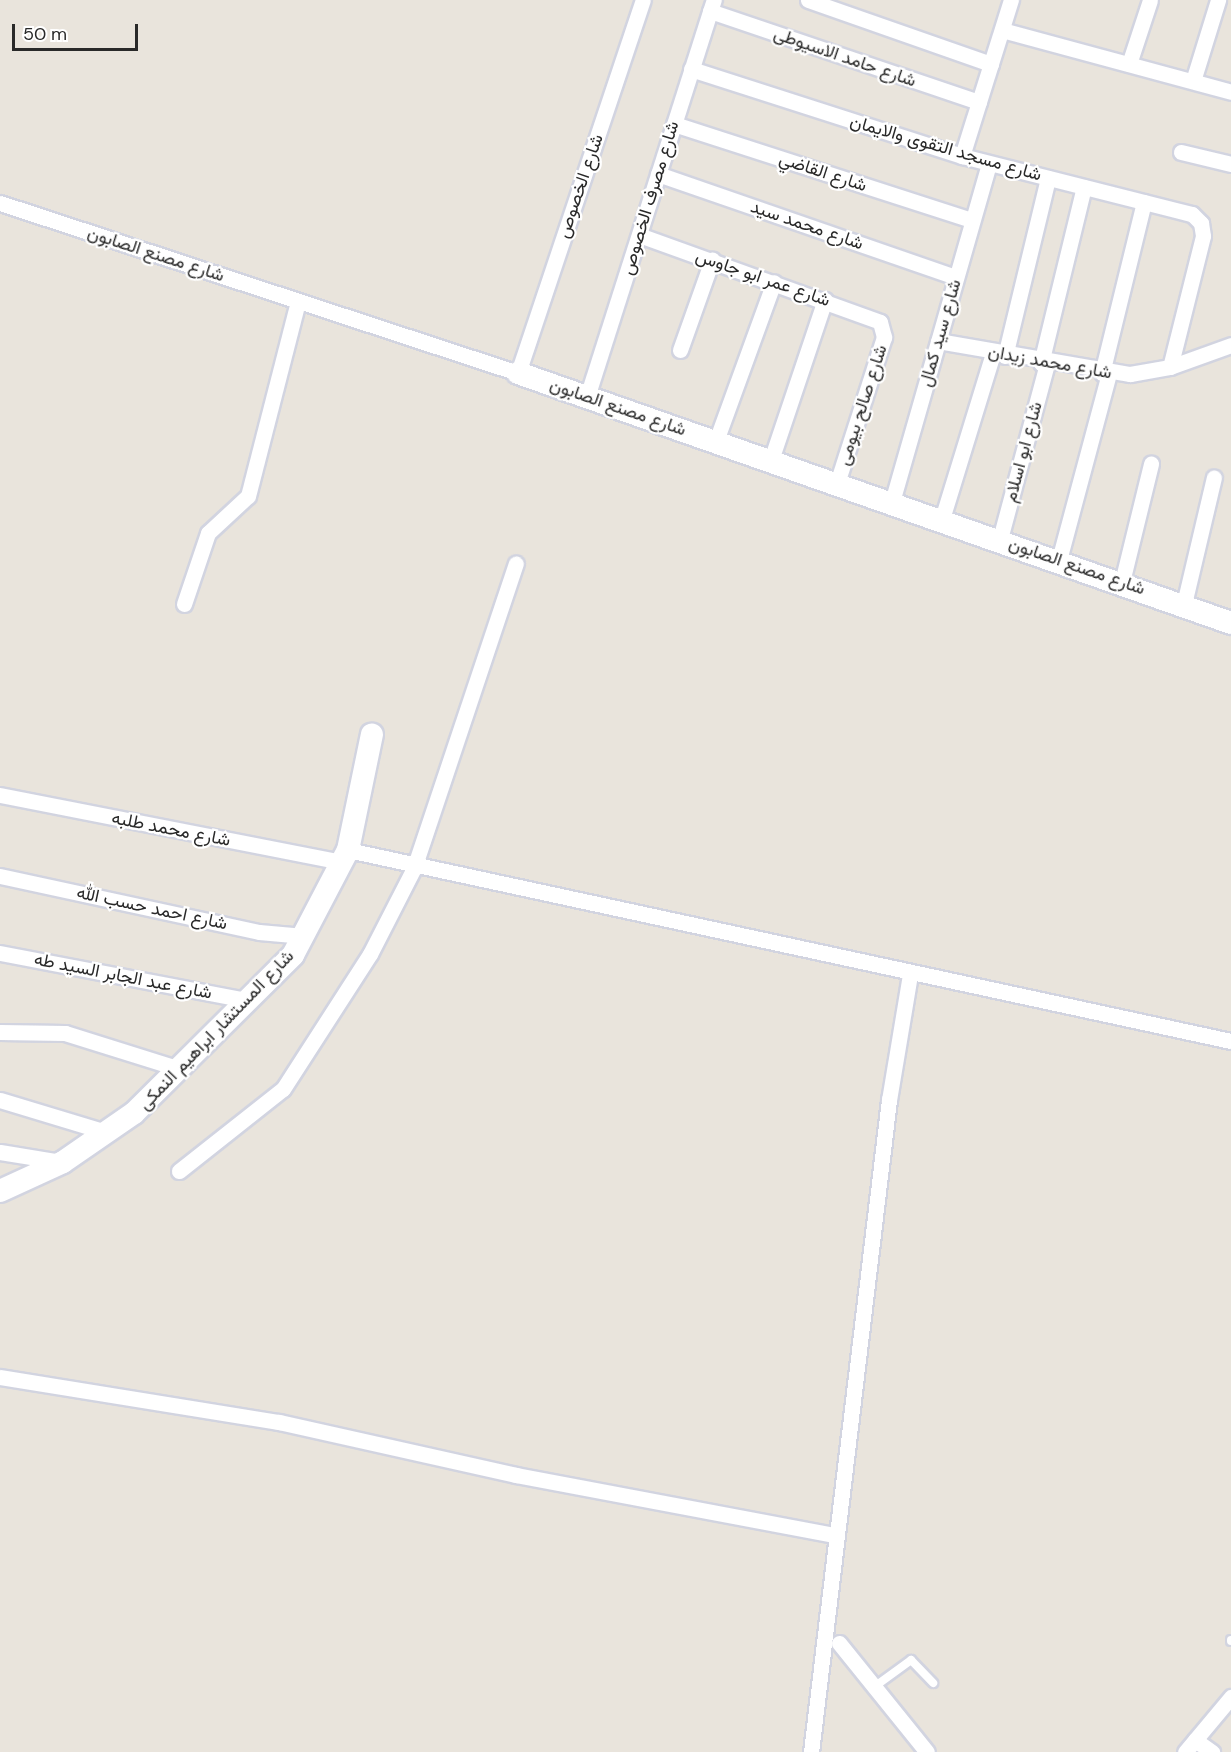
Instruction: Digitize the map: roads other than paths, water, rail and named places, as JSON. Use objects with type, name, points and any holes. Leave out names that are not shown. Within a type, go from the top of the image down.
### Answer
[{"type":"street","name":"شارع الخصوص","points":[[522,374],[643,0]]},
{"type":"street","points":[[808,0],[991,64]]},
{"type":"street","points":[[962,156],[1011,0]]},
{"type":"street","points":[[1130,64],[1150,0]]},
{"type":"street","points":[[1193,81],[1218,0]]},
{"type":"street","name":"شارع مصرف الخصوص","points":[[580,394],[639,235],[690,69],[712,6]]},
{"type":"street","name":"شارع حامد الاسيوطى","points":[[712,6],[979,102]]},
{"type":"street","points":[[1002,30],[1231,92]]},
{"type":"street","name":"شارع مسجد التقوى والايمان","points":[[690,69],[989,164],[1192,214],[1201,223],[1170,367]]},
{"type":"street","name":"شارع القاضي","points":[[674,124],[972,220]]},
{"type":"street","points":[[1181,152],[1231,164]]},
{"type":"street","name":"شارع سيد كمال","points":[[892,502],[989,164]]},
{"type":"street","name":"شارع محمد سيد","points":[[658,174],[956,277]]},
{"type":"street","points":[[942,519],[999,354],[1048,178]]},
{"type":"street","name":"شارع ابو اسلام","points":[[1000,539],[1044,364],[1084,187]]},
{"type":"street","points":[[1059,560],[1106,373],[1144,202]]},
{"type":"street","name":"شارع مصنع الصابون","points":[[0,203],[522,374],[1122,582],[1231,624]]},
{"type":"street","name":"شارع عمر ابو جاوس","points":[[639,235],[876,318],[883,327]]},
{"type":"street","points":[[680,350],[712,260]]},
{"type":"street","points":[[716,441],[774,282]]},
{"type":"street","points":[[771,460],[825,300]]},
{"type":"street","points":[[184,604],[208,533],[248,496],[298,301]]},
{"type":"street","name":"شارع صالح بيومى","points":[[837,483],[883,327]]},
{"type":"street","name":"شارع محمد زيدان","points":[[938,341],[1044,364],[1106,373],[1170,367],[1231,345]]},
{"type":"street","points":[[1122,582],[1151,464]]},
{"type":"street","points":[[1184,604],[1214,477]]},
{"type":"street","points":[[179,1171],[291,1080],[369,954],[409,866],[516,564]]},
{"type":"street","name":"شارع المستشار ابراهيم النمكى","points":[[0,1191],[63,1162],[109,1133],[180,1069],[246,1000],[279,971],[304,936],[346,856],[372,734]]},
{"type":"street","name":"شارع محمد طلبه","points":[[0,795],[346,856],[371,857],[910,975],[1231,1041]]},
{"type":"street","name":"شارع احمد حسب الله","points":[[0,876],[259,932],[304,936]]},
{"type":"street","name":"شارع عبد الجابر السيد طه","points":[[0,953],[246,1000]]},
{"type":"street","points":[[811,1752],[835,1535],[910,975]]},
{"type":"street","points":[[0,1032],[65,1033],[180,1069]]},
{"type":"street","points":[[0,1100],[109,1133]]},
{"type":"street","points":[[0,1152],[63,1162]]},
{"type":"street","points":[[0,1377],[279,1422],[516,1475],[835,1535]]},
{"type":"street","points":[[839,1643],[927,1752]]},
{"type":"street","points":[[1185,1752],[1231,1697]]},
{"type":"street","points":[[1196,1740],[1212,1752]]},
{"type":"lane","points":[[874,1687],[911,1660],[933,1683]]}]
